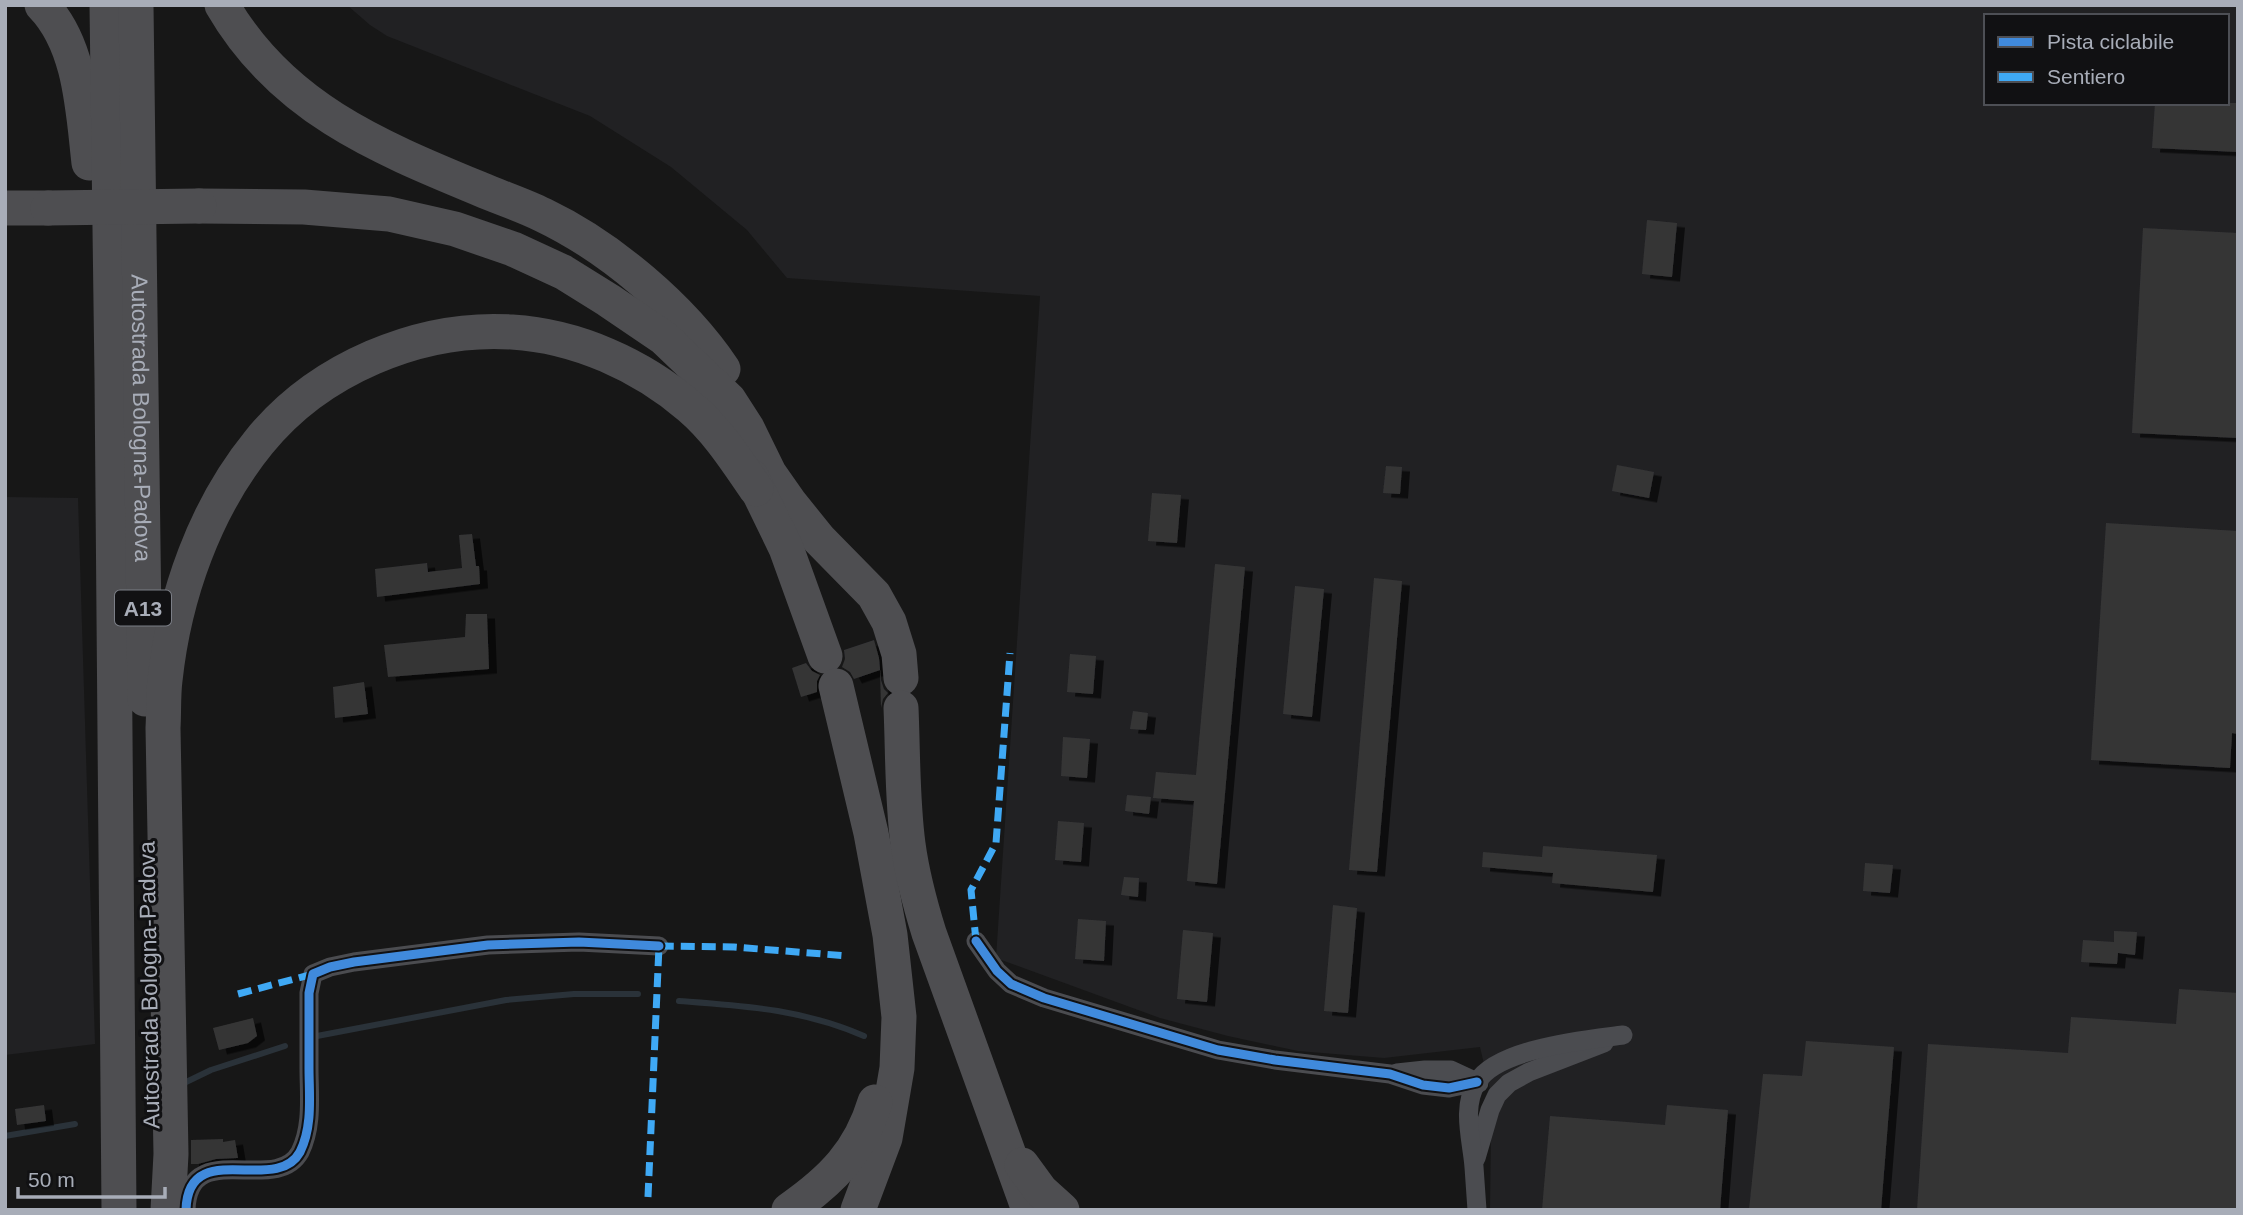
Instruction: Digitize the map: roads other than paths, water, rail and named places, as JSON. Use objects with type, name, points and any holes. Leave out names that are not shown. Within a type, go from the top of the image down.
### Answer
[{"type":"highway","points":[[42,5],[66,44],[78,77],[99,239],[112,377]]},
{"type":"highway","name":"Autostrada Bologna-Padova","points":[[107,5],[119,1210]]},
{"type":"highway","name":"Autostrada Bologna-Padova","points":[[136,5],[152,1210]]},
{"type":"highway","points":[[222,5],[259,58],[321,113],[366,139],[544,215],[613,258],[654,293],[694,331],[713,354],[754,425],[790,503]]},
{"type":"highway","points":[[5,208],[304,207],[389,214],[455,229],[502,245],[563,272],[608,300],[664,338],[729,400],[747,428],[769,473],[790,503],[819,540],[874,595],[889,622],[899,654],[903,787],[915,887],[989,1104],[1029,1210]]},
{"type":"highway","name":"A13","points":[[168,1210],[171,1154],[164,684],[169,648],[194,559],[223,495],[259,441],[308,394],[357,364],[381,353],[460,333],[511,332],[557,338],[580,345],[650,377],[708,424],[756,489]]},
{"type":"highway","points":[[706,378],[786,548],[831,671],[872,833],[890,935],[899,1017],[897,1068],[886,1138],[858,1210]]},
{"type":"highway","points":[[789,1210],[831,1177],[853,1151],[869,1124],[887,1061],[890,935]]},
{"type":"highway","points":[[989,1104],[1023,1167],[1041,1191],[1062,1210]]},
{"type":"street","points":[[976,941],[997,971],[1011,984],[1044,998],[1218,1050],[1390,1074],[1423,1085],[1449,1088],[1477,1082],[1497,1095]]},
{"type":"street","points":[[186,1210],[186,1201],[194,1180],[209,1171],[266,1169],[286,1165],[299,1154],[309,1123],[309,993],[313,974],[354,962],[488,945],[579,942],[659,946]]},
{"type":"street","points":[[1466,1210],[1474,1175],[1490,1110],[1497,1095],[1509,1083],[1530,1072],[1623,1035],[1570,1042],[1515,1056],[1493,1066],[1477,1082],[1469,1108],[1468,1134],[1474,1175],[1478,1210]]},
{"type":"waterway","points":[[317,1036],[506,1000],[574,994],[638,994]]},
{"type":"waterway","points":[[679,1001],[796,1014],[864,1036]]},
{"type":"waterway","points":[[182,1084],[211,1070],[285,1046]]},
{"type":"waterway","points":[[5,1136],[75,1124]]}]
